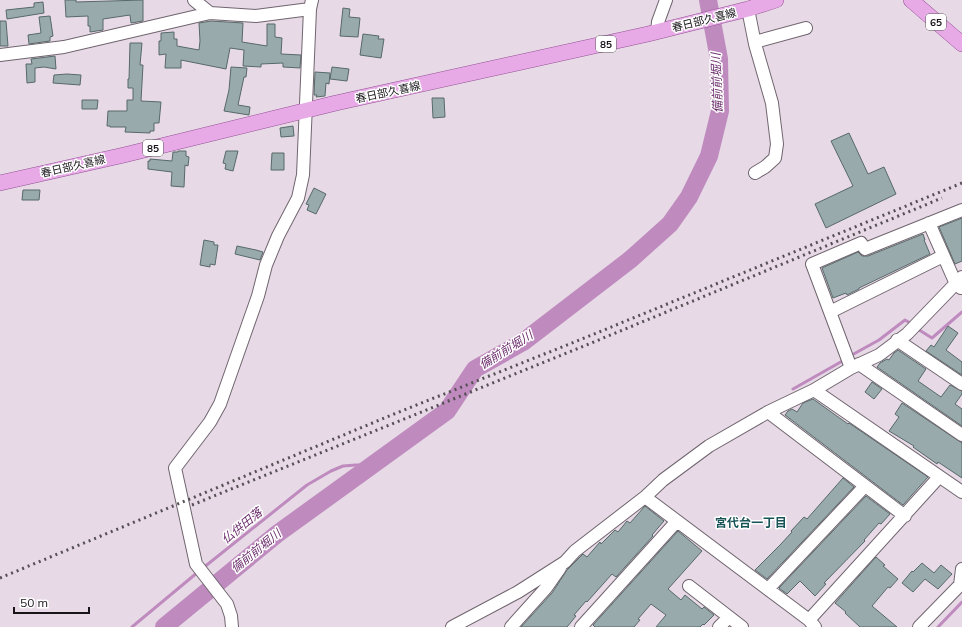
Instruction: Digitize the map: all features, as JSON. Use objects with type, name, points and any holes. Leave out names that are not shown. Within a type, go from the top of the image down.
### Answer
[{"type":"main road","name":"春日部久喜線","points":[[0,183],[305,112],[336,103],[700,22],[748,10],[776,0]]},
{"type":"main road","name":"65","points":[[911,0],[962,44]]},
{"type":"street","points":[[194,0],[210,13]]},
{"type":"street","points":[[657,32],[658,22],[666,0]]},
{"type":"street","points":[[0,55],[64,47],[210,13],[256,16],[311,5],[303,175],[298,198],[278,236],[266,265],[258,296],[220,404],[210,422],[175,468],[196,564],[227,604],[231,616],[232,627]]},
{"type":"street","points":[[748,10],[755,42],[772,103],[777,144],[774,158],[765,167],[755,173]]},
{"type":"street","points":[[755,42],[806,28]]},
{"type":"street","points":[[962,210],[865,249],[862,243],[812,264],[830,312],[855,366],[962,435]]},
{"type":"street","points":[[452,627],[518,592],[564,562],[645,497],[663,480],[709,446],[768,412],[814,390],[879,354],[907,334],[960,283],[944,256],[929,223]]},
{"type":"street","points":[[830,312],[944,256]]},
{"type":"street","points":[[897,340],[962,384]]},
{"type":"street","points":[[814,390],[962,492]]},
{"type":"street","points":[[768,412],[905,516]]},
{"type":"street","points":[[645,497],[812,623],[940,477]]},
{"type":"street","points":[[768,589],[865,486]]},
{"type":"street","points":[[581,627],[677,521]]},
{"type":"street","points":[[511,627],[546,588],[564,562]]},
{"type":"street","points":[[919,627],[960,586],[962,568]]},
{"type":"street","points":[[689,586],[742,627]]},
{"type":"street","points":[[719,627],[728,617]]},
{"type":"building","points":[[65,0],[76,0],[76,2],[143,0],[143,21],[131,23],[130,15],[103,19],[103,30],[90,32],[90,26],[88,26],[88,16],[66,17]]},
{"type":"building","points":[[43,2],[44,13],[7,19],[6,10],[34,7],[34,3]]},
{"type":"building","points":[[343,8],[350,9],[349,17],[360,18],[358,37],[340,36]]},
{"type":"building","points":[[50,16],[53,36],[50,37],[50,41],[29,44],[28,35],[41,33],[39,17]]},
{"type":"building","points":[[0,21],[6,21],[8,46],[0,46]]},
{"type":"building","points":[[211,21],[243,23],[242,42],[267,46],[267,24],[275,24],[275,37],[282,38],[281,54],[301,55],[300,68],[283,67],[283,63],[261,64],[261,67],[243,66],[244,50],[230,48],[226,69],[181,60],[181,68],[165,68],[166,54],[159,55],[159,41],[161,41],[161,33],[174,32],[174,39],[177,39],[177,46],[199,50],[199,23]]},
{"type":"building","points":[[363,34],[379,36],[378,39],[384,39],[381,58],[360,55]]},
{"type":"building","points":[[130,43],[142,43],[140,65],[143,65],[141,101],[161,102],[159,123],[154,123],[154,131],[150,131],[150,133],[125,132],[126,127],[107,126],[108,111],[127,111],[127,100],[133,100],[133,88],[128,88]]},
{"type":"building","points":[[55,56],[56,69],[44,67],[35,68],[35,82],[27,83],[26,64],[32,64],[31,59]]},
{"type":"building","points":[[231,67],[247,68],[238,105],[250,107],[249,115],[224,111],[229,90]]},
{"type":"building","points":[[332,67],[349,69],[347,81],[330,79]]},
{"type":"building","points":[[315,72],[330,73],[329,84],[326,83],[325,96],[316,97],[317,95],[314,95]]},
{"type":"building","points":[[54,75],[81,75],[80,85],[53,83]]},
{"type":"building","points":[[432,98],[444,98],[445,117],[433,118]]},
{"type":"building","points":[[82,100],[98,100],[97,109],[82,109]]},
{"type":"building","points":[[293,126],[294,136],[281,137],[280,128]]},
{"type":"building","points":[[849,133],[868,174],[884,167],[896,194],[826,228],[815,204],[853,186],[831,141]]},
{"type":"building","points":[[186,151],[186,156],[189,157],[188,166],[185,165],[184,187],[171,186],[172,172],[148,169],[148,161],[150,161],[150,159],[172,161],[173,152]]},
{"type":"building","points":[[226,151],[238,151],[233,171],[225,169],[226,164],[223,163]]},
{"type":"building","points":[[272,153],[284,153],[284,170],[271,170]]},
{"type":"building","points":[[314,188],[326,194],[316,214],[307,210],[309,205],[306,204]]},
{"type":"building","points":[[23,190],[40,190],[39,200],[22,200]]},
{"type":"building","points":[[962,218],[962,261],[955,264],[939,227]]},
{"type":"building","points":[[923,234],[930,254],[847,295],[846,293],[833,298],[822,268],[858,252],[862,256],[868,256]]},
{"type":"building","points":[[204,240],[214,242],[214,245],[218,245],[215,265],[210,264],[210,267],[200,265]]},
{"type":"building","points":[[237,246],[263,252],[260,260],[235,254]]},
{"type":"building","points":[[948,326],[958,333],[946,350],[962,362],[962,375],[926,351],[931,345],[934,347]]},
{"type":"building","points":[[898,350],[926,369],[918,381],[941,397],[950,385],[962,391],[962,394],[955,404],[962,409],[962,426],[877,367],[880,363],[887,359],[889,360]]},
{"type":"building","points":[[872,382],[882,389],[874,399],[865,392]]},
{"type":"building","points":[[813,399],[928,477],[903,505],[785,415],[792,409],[797,412],[803,403]]},
{"type":"building","points":[[902,403],[962,443],[962,478],[938,462],[937,464],[913,447],[914,446],[889,431],[899,417],[895,414]]},
{"type":"building","points":[[843,478],[854,487],[767,579],[755,570],[780,545],[804,517],[807,519]]},
{"type":"building","points":[[866,496],[890,514],[881,524],[879,523],[864,540],[865,541],[824,583],[826,584],[815,596],[800,581],[787,594],[779,588]]},
{"type":"building","points":[[645,506],[664,521],[652,535],[653,536],[616,577],[612,574],[587,602],[586,601],[574,615],[576,616],[567,627],[521,627],[552,593],[567,570],[583,554],[587,557],[600,542],[601,544],[615,530],[618,532],[627,521],[630,523]]},
{"type":"building","points":[[678,531],[702,551],[668,589],[681,600],[685,595],[702,609],[704,607],[714,615],[700,627],[656,627],[666,615],[651,604],[638,619],[640,620],[634,627],[595,627],[593,625]]},
{"type":"building","points":[[876,557],[885,565],[883,566],[898,579],[890,588],[888,587],[872,606],[897,627],[860,627],[835,603]]},
{"type":"building","points":[[922,563],[934,573],[941,565],[952,574],[938,589],[925,579],[913,592],[902,583],[912,571],[913,572]]},
{"type":"waterway","name":"備前前堀川","points":[[164,627],[277,534],[447,411],[475,369],[523,342],[631,259],[670,224],[689,197],[709,156],[720,111],[719,59],[708,0]]},
{"type":"waterway","points":[[916,328],[932,338],[962,312]]},
{"type":"waterway","points":[[850,356],[879,340],[905,320],[912,324]]},
{"type":"waterway","points":[[793,389],[846,359]]},
{"type":"waterway","name":"仏供田落","points":[[203,568],[307,485],[343,466],[374,465]]},
{"type":"waterway","name":"仏供田落","points":[[132,627],[198,572]]},
{"type":"waterway","points":[[938,627],[962,602]]},
{"type":"railway","points":[[0,578],[394,414],[582,339],[962,183]]},
{"type":"railway","points":[[192,505],[584,346],[942,198]]},
{"type":"district","name":"宮代台一丁目","points":[[751,523]]}]
